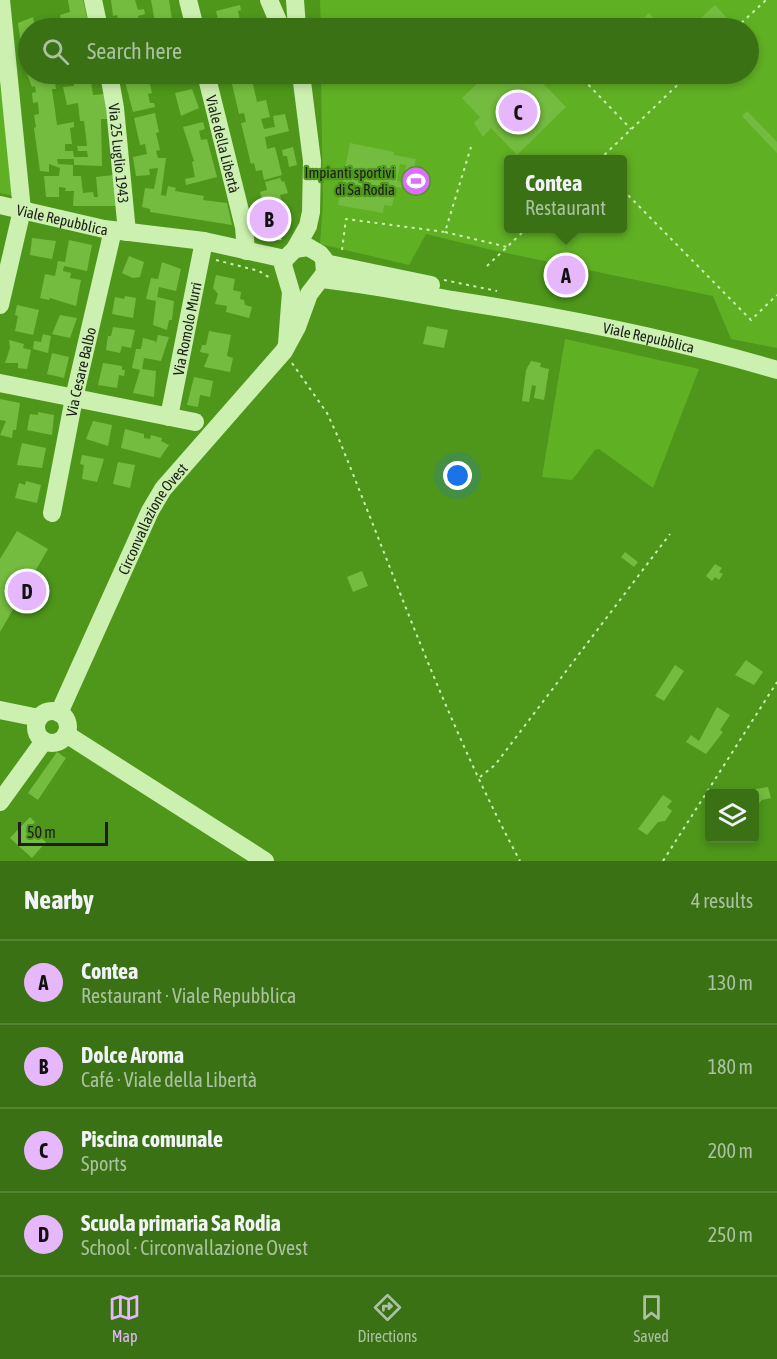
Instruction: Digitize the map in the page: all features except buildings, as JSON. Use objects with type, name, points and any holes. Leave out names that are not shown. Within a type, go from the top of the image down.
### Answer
[{"type":"street","points":[[0,305],[22,210],[1,0]]},
{"type":"street","points":[[93,0],[97,18]]},
{"type":"street","points":[[188,0],[192,18]]},
{"type":"street","points":[[269,0],[276,18]]},
{"type":"street","points":[[295,0],[296,18]]},
{"type":"street","name":"Via 25 Luglio 1943","points":[[111,84],[115,108],[120,232]]},
{"type":"street","name":"Viale della Libertà","points":[[208,84],[244,227],[246,251]]},
{"type":"street","points":[[302,84],[312,161],[308,226],[325,268]]},
{"type":"street","name":"Viale Repubblica","points":[[0,206],[120,232],[158,233],[203,250],[261,265],[280,279],[304,289],[325,268]]},
{"type":"street","points":[[286,348],[291,292],[280,279],[290,254],[308,226]]},
{"type":"street","name":"Via Cesare Balbo","points":[[52,513],[74,398],[120,232]]},
{"type":"street","name":"Viale Repubblica","points":[[203,250],[290,254],[308,247],[325,268],[422,282],[519,310],[706,350],[777,370]]},
{"type":"street","name":"Via Romolo Murri","points":[[169,417],[203,250]]},
{"type":"street","name":"Circonvallazione Ovest","points":[[59,713],[150,511],[163,489],[286,348],[297,327],[309,294],[325,268]]},
{"type":"street","points":[[0,382],[195,422]]},
{"type":"street","points":[[0,710],[39,718],[48,712],[59,713],[68,724],[66,734],[58,742],[44,741],[37,732],[39,718]]},
{"type":"street","points":[[66,734],[265,861]]},
{"type":"street","points":[[0,802],[44,741]]},
{"type":"path","points":[[747,18],[766,0]]},
{"type":"path","points":[[588,84],[631,129]]},
{"type":"path","points":[[603,155],[678,84]]},
{"type":"path","points":[[445,232],[471,147]]},
{"type":"path","points":[[627,194],[751,320],[777,296]]},
{"type":"path","points":[[325,268],[341,244],[346,219],[445,232],[507,247]]},
{"type":"path","points":[[487,266],[521,233]]},
{"type":"path","points":[[203,250],[280,279]]},
{"type":"path","points":[[286,348],[327,413],[338,437],[420,647],[480,777],[487,800],[520,861]]},
{"type":"path","points":[[480,777],[502,757],[670,534]]},
{"type":"path","points":[[663,861],[777,682]]},
{"type":"green space","name":"Impianti sportivi di Sa Rodia","points":[[320,0],[777,0],[777,348],[731,339],[713,296],[426,234],[409,265],[320,244],[323,203],[321,84],[759,84],[759,18],[321,18]]},
{"type":"green space","points":[[0,86],[14,196],[0,193]]},
{"type":"green space","points":[[565,339],[699,369],[653,488],[599,449],[595,450],[572,480],[542,477]]},
{"type":"place","name":"Piscina comunale","points":[[518,112]]},
{"type":"place","name":"Impianti sportivi di Sa Rodia","points":[[416,181]]},
{"type":"place","name":"Dolce Aroma","points":[[269,219]]},
{"type":"place","name":"Contea","points":[[566,275]]},
{"type":"place","name":"Scuola primaria Sa Rodia","points":[[27,591]]}]
